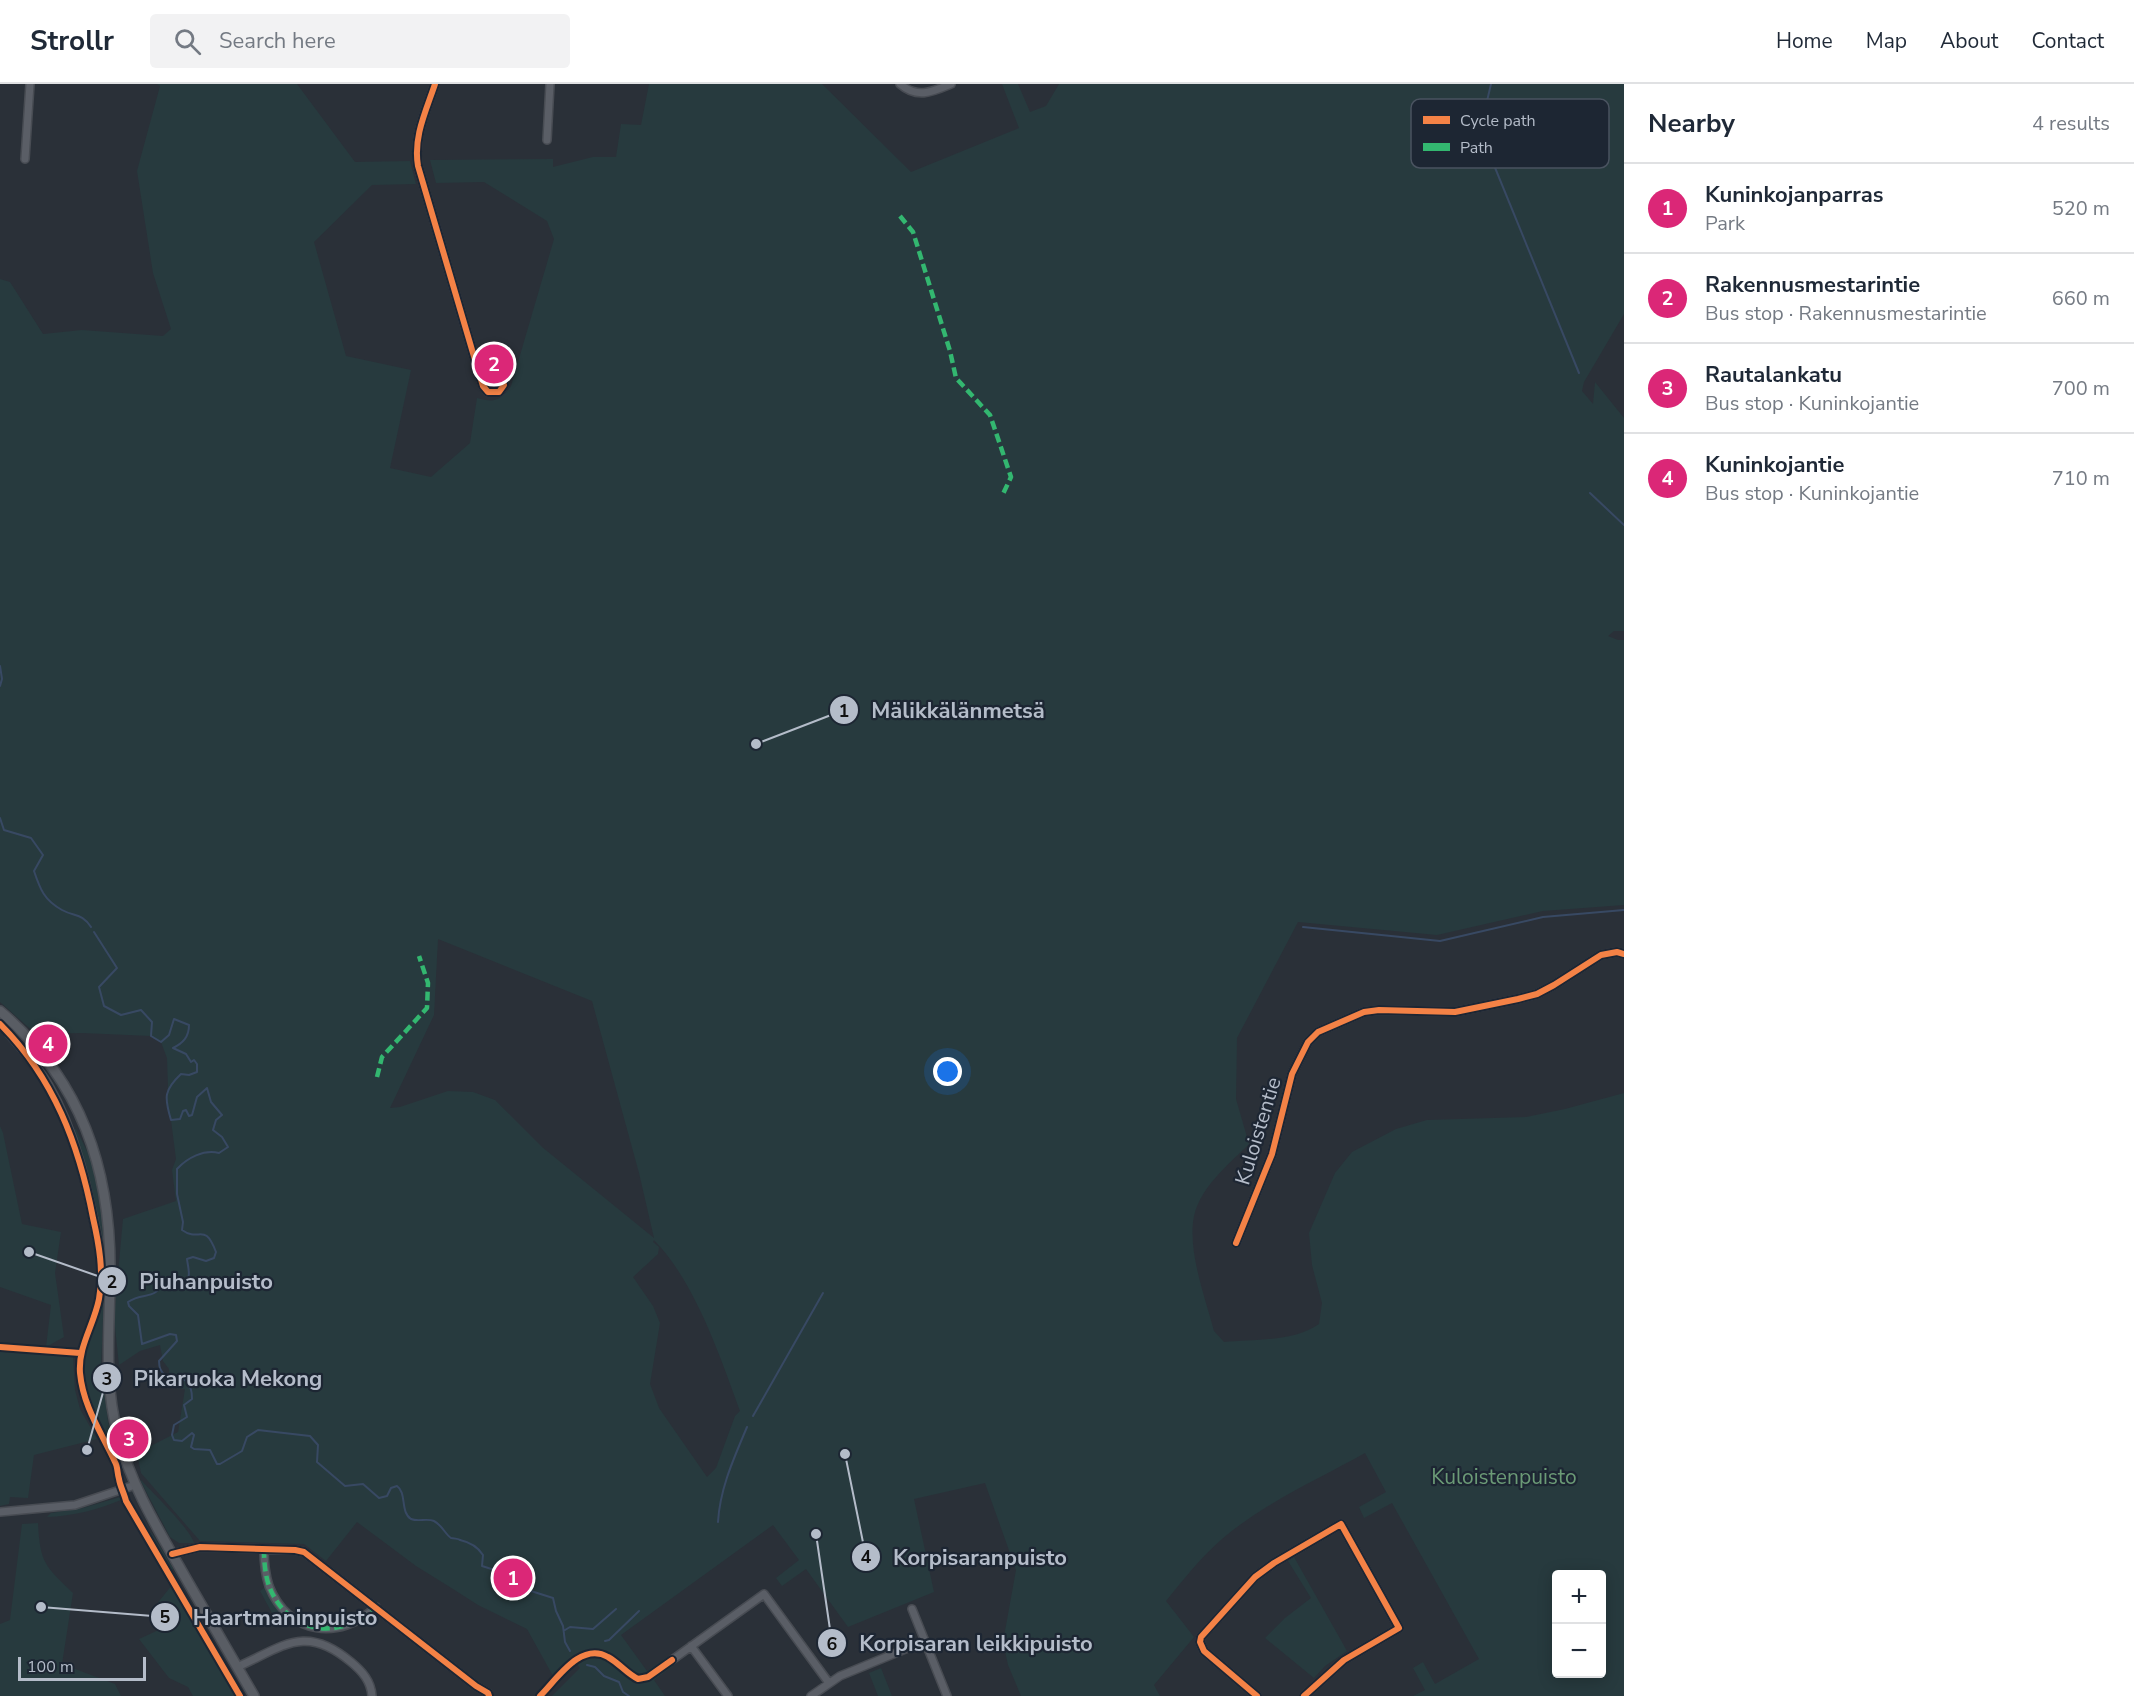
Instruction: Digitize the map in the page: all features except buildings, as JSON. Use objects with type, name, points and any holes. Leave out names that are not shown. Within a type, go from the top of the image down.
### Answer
[{"type":"main road","points":[[0,1011],[26,1035],[43,1055],[69,1094],[90,1139],[103,1185],[110,1245],[107,1359],[110,1400],[120,1441],[135,1485],[254,1696]]},
{"type":"street","points":[[25,159],[30,84]]},
{"type":"street","points":[[435,84],[417,140],[416,154],[475,360],[485,389],[492,393],[502,389],[504,382],[500,375],[475,360]]},
{"type":"street","points":[[547,140],[550,84]]},
{"type":"street","points":[[900,84],[908,91],[917,94],[931,92],[951,84]]},
{"type":"street","name":"Kuloistentie","points":[[1236,1243],[1272,1154],[1292,1074],[1308,1042],[1318,1032],[1364,1012],[1379,1010],[1455,1012],[1518,999],[1537,994],[1554,985],[1601,955],[1617,952],[1624,954]]},
{"type":"street","points":[[9,1034],[32,1061],[57,1100],[84,1173],[98,1240]]},
{"type":"street","points":[[57,1100],[69,1094]]},
{"type":"street","points":[[0,1512],[75,1506],[135,1485]]},
{"type":"street","points":[[1257,1696],[1204,1651],[1200,1642],[1201,1637],[1255,1577],[1274,1563],[1341,1524],[1399,1628],[1344,1660],[1304,1696]]},
{"type":"street","points":[[172,1554],[200,1547],[304,1552],[488,1693]]},
{"type":"street","points":[[264,1549],[264,1565],[269,1584],[280,1605],[300,1622],[316,1628],[336,1629],[349,1626],[364,1618],[376,1607]]},
{"type":"street","points":[[672,1660],[764,1594],[828,1683]]},
{"type":"street","points":[[912,1608],[947,1696]]},
{"type":"street","points":[[313,1641],[316,1628]]},
{"type":"street","points":[[237,1667],[291,1642],[313,1641],[338,1652],[360,1670],[369,1682],[372,1696]]},
{"type":"street","points":[[811,1696],[840,1676],[925,1641]]},
{"type":"street","points":[[691,1646],[728,1696]]},
{"type":"green space","name":"Kuloistenpuisto","points":[[157,84],[297,84],[355,162],[410,161],[416,184],[372,185],[314,242],[346,356],[411,370],[390,468],[431,477],[470,443],[477,398],[497,400],[511,386],[554,239],[547,221],[484,182],[436,183],[430,160],[553,159],[553,167],[593,157],[616,157],[621,124],[641,125],[649,84],[822,84],[911,172],[1019,128],[1002,84],[1018,84],[1030,112],[1046,106],[1059,84],[1624,84],[1624,314],[1584,382],[1582,391],[1593,404],[1595,382],[1624,418],[1624,631],[1614,631],[1608,636],[1624,640],[1624,905],[1543,911],[1437,935],[1298,922],[1237,1038],[1236,1099],[1249,1144],[1208,1187],[1198,1204],[1192,1233],[1197,1267],[1214,1331],[1224,1342],[1273,1339],[1298,1334],[1319,1324],[1322,1303],[1312,1265],[1309,1233],[1335,1173],[1352,1152],[1396,1129],[1427,1120],[1526,1117],[1624,1093],[1624,1696],[1413,1696],[1425,1690],[1413,1668],[1423,1662],[1435,1684],[1479,1659],[1392,1503],[1364,1518],[1359,1507],[1386,1492],[1365,1453],[1255,1514],[1222,1539],[1186,1576],[1166,1601],[1194,1637],[1154,1685],[1160,1696],[1021,1696],[1008,1665],[1003,1642],[1016,1570],[985,1483],[914,1499],[934,1592],[848,1627],[806,1569],[782,1586],[776,1578],[799,1560],[773,1525],[621,1635],[647,1671],[667,1657],[673,1666],[654,1680],[665,1696],[552,1696],[580,1668],[571,1657],[553,1676],[527,1629],[478,1605],[416,1566],[357,1522],[326,1561],[304,1544],[200,1541],[141,1473],[137,1453],[178,1432],[185,1389],[175,1388],[169,1383],[169,1369],[163,1361],[160,1345],[140,1351],[119,1365],[114,1318],[123,1219],[176,1201],[172,1170],[176,1159],[171,1120],[166,1103],[167,1058],[161,1042],[151,1036],[36,1034],[0,1002],[0,279],[10,282],[43,334],[82,330],[163,336],[171,329],[153,273],[137,171],[160,86]],"holes":[[[438,939],[592,1001],[639,1173],[654,1238],[542,1147],[495,1100],[473,1092],[448,1091],[400,1107],[390,1108],[434,1015]],[[654,1240],[669,1257],[705,1321],[740,1411],[735,1416],[716,1468],[707,1477],[659,1408],[650,1384],[660,1323],[653,1306],[633,1277],[658,1254],[659,1247],[653,1242]]]},
{"type":"green space","points":[[0,1126],[22,1224],[61,1232],[55,1273],[64,1337],[46,1347],[51,1305],[0,1287]]},
{"type":"green space","points":[[76,1129],[92,1161],[102,1215],[105,1270],[101,1368],[108,1421],[120,1467],[88,1399],[83,1375],[86,1346],[101,1300],[103,1261],[97,1214],[85,1168],[71,1131]]},
{"type":"green space","points":[[0,1350],[45,1355],[73,1355],[75,1390],[80,1409],[97,1439],[34,1455],[28,1498],[10,1497],[9,1504],[0,1506]]},
{"type":"green space","points":[[140,1480],[179,1521],[194,1543],[179,1543],[170,1537]]},
{"type":"green space","points":[[120,1497],[121,1500],[94,1510],[47,1517],[51,1513],[83,1508]]},
{"type":"green space","points":[[38,1523],[40,1547],[46,1563],[73,1593],[62,1664],[115,1684],[121,1696],[0,1696],[0,1624],[10,1620],[22,1524]]},
{"type":"green space","points":[[142,1523],[153,1535],[173,1568],[172,1572],[142,1525]]},
{"type":"green space","points":[[1294,1557],[1347,1651],[1325,1666],[1314,1678],[1265,1638],[1285,1618],[1311,1598],[1288,1561]]},
{"type":"green space","points":[[172,1585],[236,1696],[193,1696],[188,1687],[169,1678],[139,1639],[165,1627],[156,1605]]},
{"type":"green space","points":[[265,1587],[285,1615],[278,1624],[260,1591]]},
{"type":"green space","points":[[881,1668],[892,1696],[878,1696],[869,1673]]},
{"type":"waterway","points":[[1487,99],[1491,84]]},
{"type":"waterway","points":[[1495,168],[1579,373]]},
{"type":"waterway","points":[[1590,493],[1624,525]]},
{"type":"waterway","points":[[0,666],[2,679],[0,686]]},
{"type":"waterway","points":[[0,818],[4,830],[31,838],[43,855],[34,871],[47,898],[62,910],[81,917],[91,927]]},
{"type":"waterway","points":[[1303,927],[1440,941],[1543,917],[1624,910]]},
{"type":"waterway","points":[[94,932],[117,968],[99,987],[104,1006],[121,1015],[141,1010],[152,1022],[151,1036],[161,1042],[169,1035],[174,1019],[189,1025],[185,1039],[173,1048],[186,1054],[191,1062],[194,1060],[197,1064],[197,1072],[189,1075],[181,1074],[171,1085],[167,1094],[171,1120],[180,1119],[183,1111],[186,1110],[189,1116],[192,1115],[197,1097],[207,1088],[211,1102],[222,1115],[216,1120],[213,1130],[222,1137],[228,1147],[219,1153],[208,1152],[196,1155],[177,1169],[177,1194],[183,1222],[182,1230],[193,1235],[201,1234],[208,1237],[216,1252],[214,1258],[206,1261],[193,1257],[187,1259],[189,1276],[184,1283],[170,1278],[164,1280],[161,1287],[153,1294],[128,1302],[138,1315],[142,1344],[170,1334],[176,1335],[177,1341],[159,1361],[160,1367],[167,1376],[185,1380],[191,1389],[192,1399],[184,1405],[187,1417],[174,1425],[172,1435],[174,1440],[182,1441],[192,1433],[194,1435],[191,1447],[210,1450],[217,1464],[220,1464],[242,1451],[247,1437],[258,1430],[310,1436],[318,1445],[317,1462],[345,1486],[363,1484],[379,1498],[387,1496],[391,1488],[397,1486],[402,1493],[404,1507],[411,1519],[434,1521],[451,1538],[476,1547],[483,1555],[482,1566],[504,1573],[506,1577],[503,1587],[507,1593],[515,1596],[531,1591],[553,1598],[563,1626],[565,1642],[570,1651]]},
{"type":"waterway","points":[[753,1416],[823,1293]]},
{"type":"waterway","points":[[718,1522],[725,1485],[747,1427]]},
{"type":"waterway","points":[[565,1630],[570,1627],[593,1629],[616,1609]]},
{"type":"waterway","points":[[605,1641],[609,1640],[639,1611]]},
{"type":"waterway","points":[[587,1665],[595,1667],[604,1676],[619,1682],[623,1692],[629,1696]]},
{"type":"marked path","points":[[900,216],[913,232],[950,351],[956,378],[990,415],[1011,477],[1003,494]]},
{"type":"marked path","points":[[377,1077],[382,1057],[427,1008],[428,983],[419,956]]},
{"type":"marked path","points":[[264,1549],[269,1586],[289,1615],[302,1623],[316,1628],[347,1625],[362,1618],[376,1607]]},
{"type":"cycle path","points":[[435,84],[419,134],[418,166],[475,360],[483,386],[488,392],[499,392],[504,385],[500,375],[475,360]]},
{"type":"cycle path","points":[[1236,1243],[1272,1154],[1292,1074],[1308,1042],[1318,1032],[1364,1012],[1379,1010],[1455,1012],[1518,999],[1537,994],[1554,985],[1601,955],[1617,952],[1624,954]]},
{"type":"cycle path","points":[[0,1024],[35,1067],[62,1114],[87,1191],[99,1248],[101,1279],[97,1309],[81,1354],[80,1373],[85,1397],[116,1464],[126,1501],[240,1696]]},
{"type":"cycle path","points":[[0,1347],[80,1353]]},
{"type":"cycle path","points":[[1257,1696],[1204,1651],[1200,1642],[1201,1637],[1255,1577],[1274,1563],[1341,1524],[1399,1628],[1344,1660],[1304,1696]]},
{"type":"cycle path","points":[[172,1554],[200,1547],[304,1552],[489,1696]]},
{"type":"cycle path","points":[[540,1696],[570,1664],[588,1654],[598,1653],[608,1657],[638,1679],[648,1677],[672,1660]]},
{"type":"place","name":"Rakennusmestarintie","points":[[494,364]]},
{"type":"place","name":"Mälikkälänmetsä","points":[[756,744]]},
{"type":"place","name":"Kuninkojantie","points":[[48,1044]]},
{"type":"place","name":"Piuhanpuisto","points":[[29,1252]]},
{"type":"place","name":"Rautalankatu","points":[[129,1439]]},
{"type":"place","name":"Pikaruoka Mekong","points":[[87,1450]]},
{"type":"place","name":"Korpisaranpuisto","points":[[845,1454]]},
{"type":"place","name":"Korpisaran leikkipuisto","points":[[816,1534]]},
{"type":"place","name":"Kuninkojanparras","points":[[513,1578]]},
{"type":"place","name":"Haartmaninpuisto","points":[[41,1607]]}]
